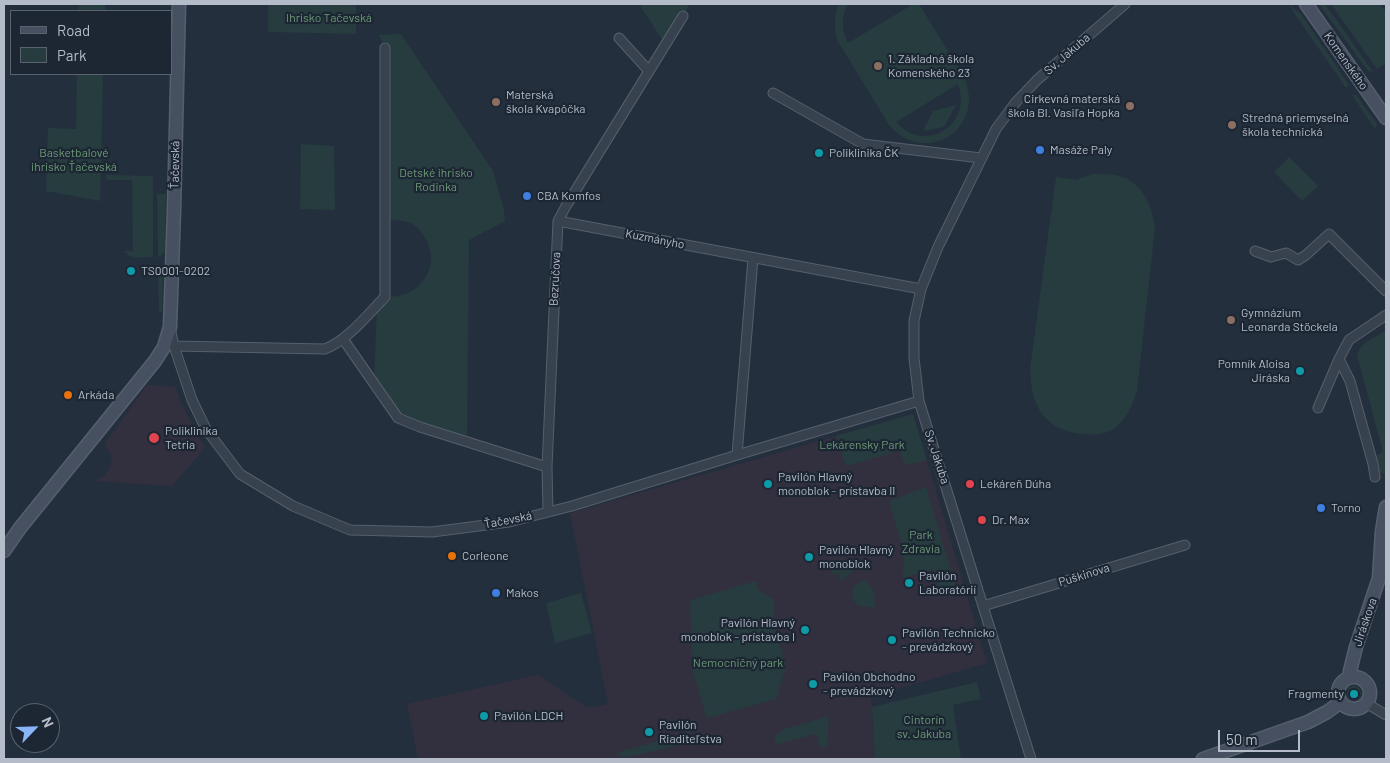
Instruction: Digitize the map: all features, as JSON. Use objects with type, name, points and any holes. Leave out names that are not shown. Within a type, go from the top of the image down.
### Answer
[{"type":"street","name":"Ťačevská","points":[[179,4],[170,327],[174,346],[192,400],[206,429],[240,474],[293,506],[350,530],[432,532],[509,522],[572,506],[920,401]]},
{"type":"street","name":"Sv. Jakuba","points":[[1032,759],[920,401],[914,358],[914,321],[921,289],[938,247],[996,129],[1016,102],[1037,80],[1125,4]]},
{"type":"street","name":"Komenského","points":[[1306,4],[1386,118]]},
{"type":"street","name":"Bezručova","points":[[548,511],[547,466],[558,221],[683,16]]},
{"type":"street","points":[[619,38],[649,71]]},
{"type":"street","points":[[174,346],[325,349],[334,346],[343,339],[385,296],[385,48]]},
{"type":"street","points":[[773,93],[863,144],[981,158]]},
{"type":"street","name":"Kuzmányho","points":[[558,221],[921,289]]},
{"type":"street","points":[[1255,251],[1271,257],[1286,253],[1298,260],[1329,234],[1386,291]]},
{"type":"street","points":[[736,455],[753,258]]},
{"type":"street","points":[[1318,408],[1349,340],[1386,315]]},
{"type":"street","name":"Ťačevská","points":[[4,551],[26,520],[155,362],[164,347],[170,327]]},
{"type":"street","points":[[343,339],[398,418],[420,427],[547,466]]},
{"type":"street","points":[[1339,359],[1350,381],[1375,477]]},
{"type":"street","name":"Jiráskova","points":[[1354,677],[1350,671],[1379,578],[1382,532],[1386,507]]},
{"type":"street","name":"Puškinova","points":[[983,606],[1185,545]]},
{"type":"street","points":[[1354,677],[1363,681],[1370,694],[1363,706],[1353,709],[1344,706],[1341,702],[1339,688],[1345,681],[1354,677]]},
{"type":"street","points":[[1203,759],[1308,722],[1341,702]]},
{"type":"street","points":[[1366,703],[1386,715]]},
{"type":"shaded area","name":"Poliklinika Tetria","points":[[147,385],[175,387],[181,403],[205,448],[172,486],[95,481],[104,476],[112,461],[111,454],[106,447],[106,442]]},
{"type":"shaded area","points":[[913,414],[987,663],[871,697],[875,759],[418,759],[407,704],[538,675],[588,708],[608,704],[570,513]]},
{"type":"green space","points":[[79,4],[105,4],[105,10],[79,10]]},
{"type":"green space","name":"Ihrisko Tačevská","points":[[268,4],[356,4],[356,34],[268,32]]},
{"type":"green space","points":[[639,4],[690,4],[665,44]]},
{"type":"green space","points":[[839,4],[848,4],[843,24],[848,43],[910,6],[909,4],[919,4],[965,79],[969,97],[967,114],[959,127],[948,137],[934,142],[919,143],[903,137],[889,125],[837,40],[835,22]],"holes":[[[958,84],[961,99],[959,112],[953,123],[944,131],[920,136],[908,132],[896,122]]]},
{"type":"green space","points":[[1288,4],[1301,14],[1349,85],[1346,88]]},
{"type":"green space","points":[[1319,4],[1325,4],[1373,72],[1368,71]]},
{"type":"green space","points":[[1331,4],[1380,4],[1386,12],[1386,63],[1377,69]]},
{"type":"green space","name":"Detské ihrisko Rodinka","points":[[401,34],[493,171],[504,210],[505,221],[469,240],[467,442],[398,418],[374,383],[377,305],[385,297],[403,295],[415,289],[426,276],[431,262],[429,246],[422,233],[416,227],[405,221],[385,220],[385,48],[379,35]]},
{"type":"green space","name":"Basketbalové ihrisko Ťačevská","points":[[77,75],[103,75],[100,201],[46,191],[48,128],[76,129]]},
{"type":"green space","points":[[1352,95],[1356,95],[1377,124],[1375,129]]},
{"type":"green space","points":[[956,105],[944,127],[923,131],[933,111]]},
{"type":"green space","points":[[301,144],[334,146],[335,210],[300,209]]},
{"type":"green space","points":[[1289,157],[1318,186],[1302,201],[1274,172]]},
{"type":"green space","points":[[1093,174],[1121,176],[1138,187],[1152,213],[1155,228],[1137,391],[1128,413],[1112,430],[1105,433],[1082,434],[1069,432],[1058,427],[1042,413],[1033,394],[1030,369],[1056,177],[1076,180]]},
{"type":"green space","points":[[106,175],[153,176],[153,257],[133,257],[124,251],[133,251],[132,180],[107,180]]},
{"type":"green space","points":[[157,194],[166,194],[165,251],[158,257]]},
{"type":"green space","points":[[158,266],[163,272],[162,312],[159,312]]},
{"type":"green space","points":[[1386,330],[1385,474],[1378,470],[1375,463],[1374,457],[1383,452],[1357,355],[1361,347]]},
{"type":"green space","name":"Lekárensky Park","points":[[913,414],[927,460],[904,464],[899,445],[891,447],[892,453],[846,466],[836,436]]},
{"type":"green space","name":"Park Zdravia","points":[[926,487],[955,585],[940,589],[934,569],[903,578],[904,554],[889,501]]},
{"type":"green space","points":[[844,558],[847,566],[863,562],[841,581],[838,573],[832,574],[829,563]]},
{"type":"green space","points":[[864,580],[870,584],[873,591],[875,607],[864,607],[856,604],[853,600],[854,587]]},
{"type":"green space","name":"Nemocničný park","points":[[756,581],[759,591],[774,599],[774,626],[786,666],[776,699],[707,718],[693,672],[690,600]]},
{"type":"green space","points":[[581,593],[592,633],[555,643],[546,603]]},
{"type":"green space","name":"Cintorín sv. Jakuba","points":[[977,682],[981,699],[953,705],[961,759],[875,759],[872,707]]},
{"type":"green space","points":[[1351,686],[1357,686],[1361,693],[1357,700],[1351,700],[1347,696],[1347,690]]},
{"type":"green space","points":[[829,716],[827,746],[820,748],[816,734],[776,743],[774,738],[785,729]]},
{"type":"green space","points":[[690,723],[691,732],[681,745],[623,758],[619,755],[618,752],[686,734],[684,724]]},
{"type":"place","name":"1. Základná škola Komenského 23","points":[[878,66]]},
{"type":"place","name":"Materská škola Kvapôčka","points":[[496,102]]},
{"type":"place","name":"Cirkevná materská škola Bl. Vasiľa Hopka","points":[[1130,106]]},
{"type":"place","name":"Stredná priemyselná škola technická","points":[[1232,125]]},
{"type":"place","name":"Masáže Paly","points":[[1040,150]]},
{"type":"place","name":"Poliklinika ČK","points":[[819,153]]},
{"type":"place","name":"CBA Komfos","points":[[527,196]]},
{"type":"place","name":"TS0001-0202","points":[[131,271]]},
{"type":"place","name":"Gymnázium Leonarda Stöckela","points":[[1231,320]]},
{"type":"place","name":"Pomník Aloisa Jiráska","points":[[1300,371]]},
{"type":"place","name":"Arkáda","points":[[68,395]]},
{"type":"place","name":"Poliklinika Tetria","points":[[154,438]]},
{"type":"place","name":"Pavilón Hlavný monoblok - prístavba II","points":[[768,484]]},
{"type":"place","name":"Lekáreň Dúha","points":[[970,484]]},
{"type":"place","name":"Torno","points":[[1321,508]]},
{"type":"place","name":"Dr. Max","points":[[982,520]]},
{"type":"place","name":"Corleone","points":[[452,556]]},
{"type":"place","name":"Pavilón Hlavný monoblok","points":[[809,557]]},
{"type":"place","name":"Pavilón Laboratórií","points":[[909,583]]},
{"type":"place","name":"Makos","points":[[496,593]]},
{"type":"place","name":"Pavilón Hlavný monoblok - prístavba I","points":[[805,630]]},
{"type":"place","name":"Pavilón Technicko - prevádzkový","points":[[892,640]]},
{"type":"place","name":"Pavilón Obchodno - prevádzkový","points":[[813,684]]},
{"type":"place","name":"Fragmenty","points":[[1354,694]]},
{"type":"place","name":"Pavilón LDCH","points":[[484,716]]},
{"type":"place","name":"Pavilón Riaditeľstva","points":[[649,732]]}]
